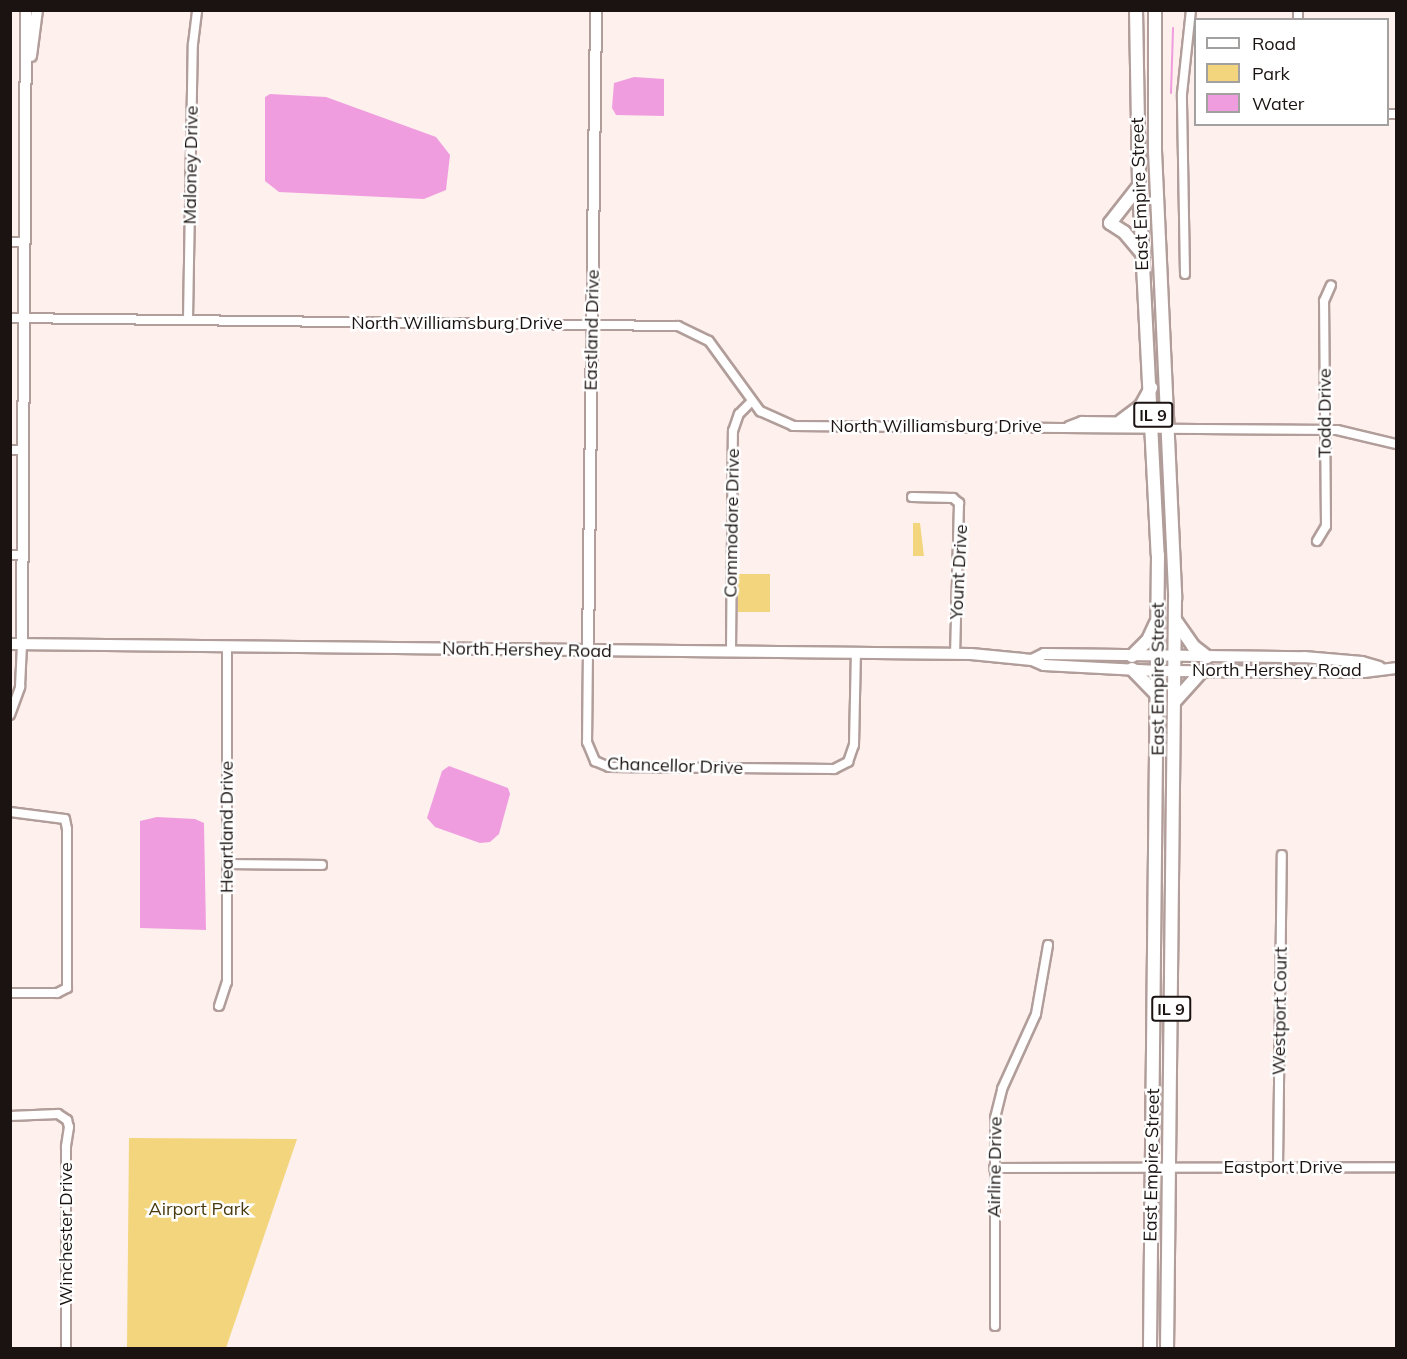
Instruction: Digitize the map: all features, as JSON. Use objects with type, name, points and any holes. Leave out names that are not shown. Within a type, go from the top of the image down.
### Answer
[{"type":"main road","points":[[22,644],[26,10]]},
{"type":"main road","points":[[27,73],[37,10]]},
{"type":"main road","name":"Eastland Drive","points":[[588,650],[596,10]]},
{"type":"main road","name":"East Empire Street","points":[[1136,10],[1139,186],[1153,426],[1158,619],[1149,1348]]},
{"type":"main road","name":"East Empire Street","points":[[1155,10],[1155,151],[1170,429],[1175,620],[1167,1348]]},
{"type":"main road","points":[[1139,186],[1110,223],[1124,232],[1143,255]]},
{"type":"main road","points":[[1121,421],[1141,406],[1151,387]]},
{"type":"main road","points":[[1132,656],[1148,640],[1158,619]]},
{"type":"main road","points":[[1175,620],[1193,646],[1207,657]]},
{"type":"main road","name":"North Hershey Road","points":[[10,644],[955,654],[1032,660],[1044,665],[1175,671],[1364,672],[1380,668]]},
{"type":"main road","name":"North Hershey Road","points":[[1032,660],[1044,654],[1326,658],[1380,668],[1396,668]]},
{"type":"main road","points":[[1132,669],[1158,696]]},
{"type":"main road","points":[[1175,701],[1202,671]]},
{"type":"street","name":"Maloney Drive","points":[[188,320],[196,10]]},
{"type":"street","points":[[1185,274],[1182,94],[1191,10]]},
{"type":"street","points":[[10,242],[24,242]]},
{"type":"street","name":"Todd Drive","points":[[1317,541],[1326,526],[1324,300],[1331,285]]},
{"type":"street","name":"North Williamsburg Drive","points":[[10,318],[678,326],[698,333],[717,349],[752,401],[767,416],[793,426],[1068,426],[1081,430],[1153,426]]},
{"type":"street","name":"Commodore Drive","points":[[730,651],[733,431],[739,414],[752,401]]},
{"type":"street","points":[[1068,426],[1082,421],[1121,421],[1170,429],[1326,430],[1365,434],[1396,444]]},
{"type":"street","points":[[10,450],[22,450]]},
{"type":"street","name":"Yount Drive","points":[[912,497],[953,498],[959,503],[955,654]]},
{"type":"street","points":[[10,555],[23,555]]},
{"type":"street","points":[[10,715],[20,687],[22,644]]},
{"type":"street","name":"Heartland Drive","points":[[219,1006],[227,981],[227,646]]},
{"type":"street","name":"Chancellor Drive","points":[[588,650],[587,742],[591,756],[602,765],[834,769],[848,762],[854,745],[855,653]]},
{"type":"street","points":[[10,812],[67,820],[65,991],[10,993]]},
{"type":"street","name":"Westport Court","points":[[1278,1167],[1282,855]]},
{"type":"street","points":[[227,864],[322,865]]},
{"type":"street","name":"Airline Drive","points":[[995,1326],[994,1168],[997,1103],[1036,1014],[1048,945]]},
{"type":"street","name":"Winchester Drive","points":[[10,1116],[54,1114],[67,1120],[66,1348]]},
{"type":"street","name":"Eastport Drive","points":[[994,1168],[1396,1167]]},
{"type":"green space","points":[[913,523],[920,523],[924,556],[913,556]]},
{"type":"green space","points":[[738,574],[770,574],[770,612],[738,612]]},
{"type":"green space","name":"Airport Park","points":[[129,1138],[297,1139],[226,1348],[127,1348]]},
{"type":"water","points":[[634,77],[664,79],[664,116],[616,115],[612,108],[614,83]]},
{"type":"water","points":[[270,94],[326,97],[436,137],[450,155],[446,190],[424,199],[279,192],[265,181],[265,97]]},
{"type":"water","points":[[449,766],[508,788],[510,794],[499,834],[490,842],[480,843],[435,827],[427,818],[442,771]]},
{"type":"water","points":[[157,817],[195,819],[204,823],[206,930],[140,928],[140,821]]},
{"type":"waterway","points":[[1171,93],[1173,28]]}]
